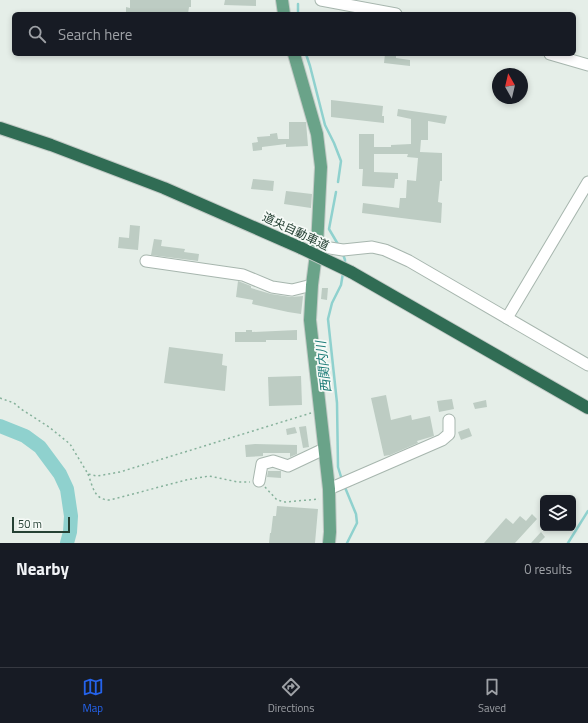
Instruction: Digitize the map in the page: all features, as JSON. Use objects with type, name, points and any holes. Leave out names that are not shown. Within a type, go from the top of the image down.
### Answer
[{"type":"highway","name":"道央自動車道","points":[[0,128],[51,145],[164,188],[351,272],[588,408]]},
{"type":"highway","name":"道央自動車道","points":[[564,393],[588,412]]},
{"type":"main road","points":[[282,0],[284,12]]},
{"type":"main road","points":[[295,56],[317,134],[321,167],[317,246],[312,285],[310,320],[329,493],[329,543]]},
{"type":"street","points":[[321,0],[385,12]]},
{"type":"street","points":[[557,56],[588,65]]},
{"type":"street","points":[[507,318],[588,182]]},
{"type":"street","points":[[317,246],[339,250],[372,247],[385,250],[409,261],[588,365]]},
{"type":"street","points":[[146,261],[243,275],[272,287],[292,290],[312,285]]},
{"type":"street","points":[[329,493],[344,483],[442,440],[448,434],[449,420]]},
{"type":"street","points":[[259,481],[262,464],[273,461],[288,466],[324,449]]},
{"type":"path","points":[[0,398],[14,403],[70,444],[88,474],[96,495],[102,500],[110,500],[186,480],[210,476],[238,482],[259,481],[277,500],[285,502],[329,493]]},
{"type":"path","points":[[88,474],[97,476],[120,472],[320,410]]},
{"type":"building","points":[[130,0],[191,0],[191,7],[189,7],[188,12],[126,12],[126,7],[130,8]]},
{"type":"building","points":[[225,0],[256,0],[256,6],[224,5]]},
{"type":"building","points":[[385,56],[396,56],[396,58],[410,60],[410,66],[384,63]]},
{"type":"building","points":[[331,100],[383,106],[382,116],[384,116],[384,123],[331,117]]},
{"type":"building","points":[[398,109],[447,116],[445,124],[428,121],[428,140],[421,140],[420,152],[442,153],[442,181],[440,181],[438,202],[442,203],[441,223],[362,213],[363,203],[399,208],[400,198],[406,198],[407,180],[416,181],[418,158],[407,157],[408,154],[374,154],[374,172],[398,173],[398,179],[395,179],[394,188],[362,186],[363,169],[359,169],[359,134],[374,134],[374,147],[391,147],[391,145],[411,144],[411,119],[397,116]]},
{"type":"building","points":[[289,122],[306,122],[308,146],[286,147],[286,144],[262,147],[262,150],[253,151],[252,143],[258,142],[257,137],[270,136],[270,134],[277,133],[278,139],[289,139]]},
{"type":"building","points":[[253,179],[274,181],[273,191],[251,189]]},
{"type":"building","points":[[286,191],[312,194],[311,208],[284,204]]},
{"type":"building","points":[[130,225],[140,226],[138,250],[118,248],[119,237],[129,238]]},
{"type":"building","points":[[154,239],[162,240],[161,246],[185,249],[184,252],[199,254],[198,261],[151,255]]},
{"type":"building","points":[[238,281],[251,286],[251,288],[271,294],[291,297],[303,296],[301,314],[252,304],[253,300],[236,297]]},
{"type":"building","points":[[322,288],[328,288],[327,300],[321,299]]},
{"type":"building","points":[[246,330],[252,330],[252,332],[297,330],[297,340],[235,342],[235,332],[246,332]]},
{"type":"building","points":[[169,347],[223,354],[222,365],[227,366],[225,391],[164,383]]},
{"type":"building","points":[[301,376],[302,405],[269,406],[268,377]]},
{"type":"building","points":[[386,395],[391,420],[411,415],[412,420],[430,416],[434,436],[417,441],[418,443],[390,455],[384,456],[371,398]]},
{"type":"building","points":[[452,399],[454,409],[439,412],[437,401]]},
{"type":"building","points":[[486,400],[487,407],[475,409],[473,403]]},
{"type":"building","points":[[306,426],[309,447],[303,448],[299,427]]},
{"type":"building","points":[[295,427],[297,433],[287,435],[286,429]]},
{"type":"building","points":[[469,428],[472,436],[461,440],[458,432]]},
{"type":"building","points":[[245,445],[297,445],[297,454],[290,457],[290,453],[263,453],[263,456],[246,457]]},
{"type":"building","points":[[268,471],[281,471],[281,478],[267,477]]},
{"type":"building","points":[[277,506],[318,509],[315,543],[269,543],[273,516],[276,516]]},
{"type":"building","points":[[532,514],[537,519],[515,543],[484,543],[506,518],[513,524],[520,516],[526,521]]},
{"type":"building","points":[[541,532],[545,537],[539,543],[531,543]]},
{"type":"waterway","name":"西関内川","points":[[298,4],[298,12]]},
{"type":"waterway","name":"西関内川","points":[[307,56],[325,125],[341,161],[338,182]]},
{"type":"waterway","name":"西関内川","points":[[336,192],[329,229],[339,246]]},
{"type":"waterway","name":"西関内川","points":[[343,254],[345,264]]},
{"type":"waterway","name":"西関内川","points":[[342,480],[338,467],[337,403],[328,319],[332,303],[341,285],[343,273]]},
{"type":"waterway","points":[[0,426],[25,436],[40,447],[60,474],[67,489],[71,516],[70,532],[67,543]]},
{"type":"waterway","name":"西関内川","points":[[344,485],[356,514],[357,523],[347,543]]},
{"type":"waterway","points":[[568,543],[588,511]]}]
